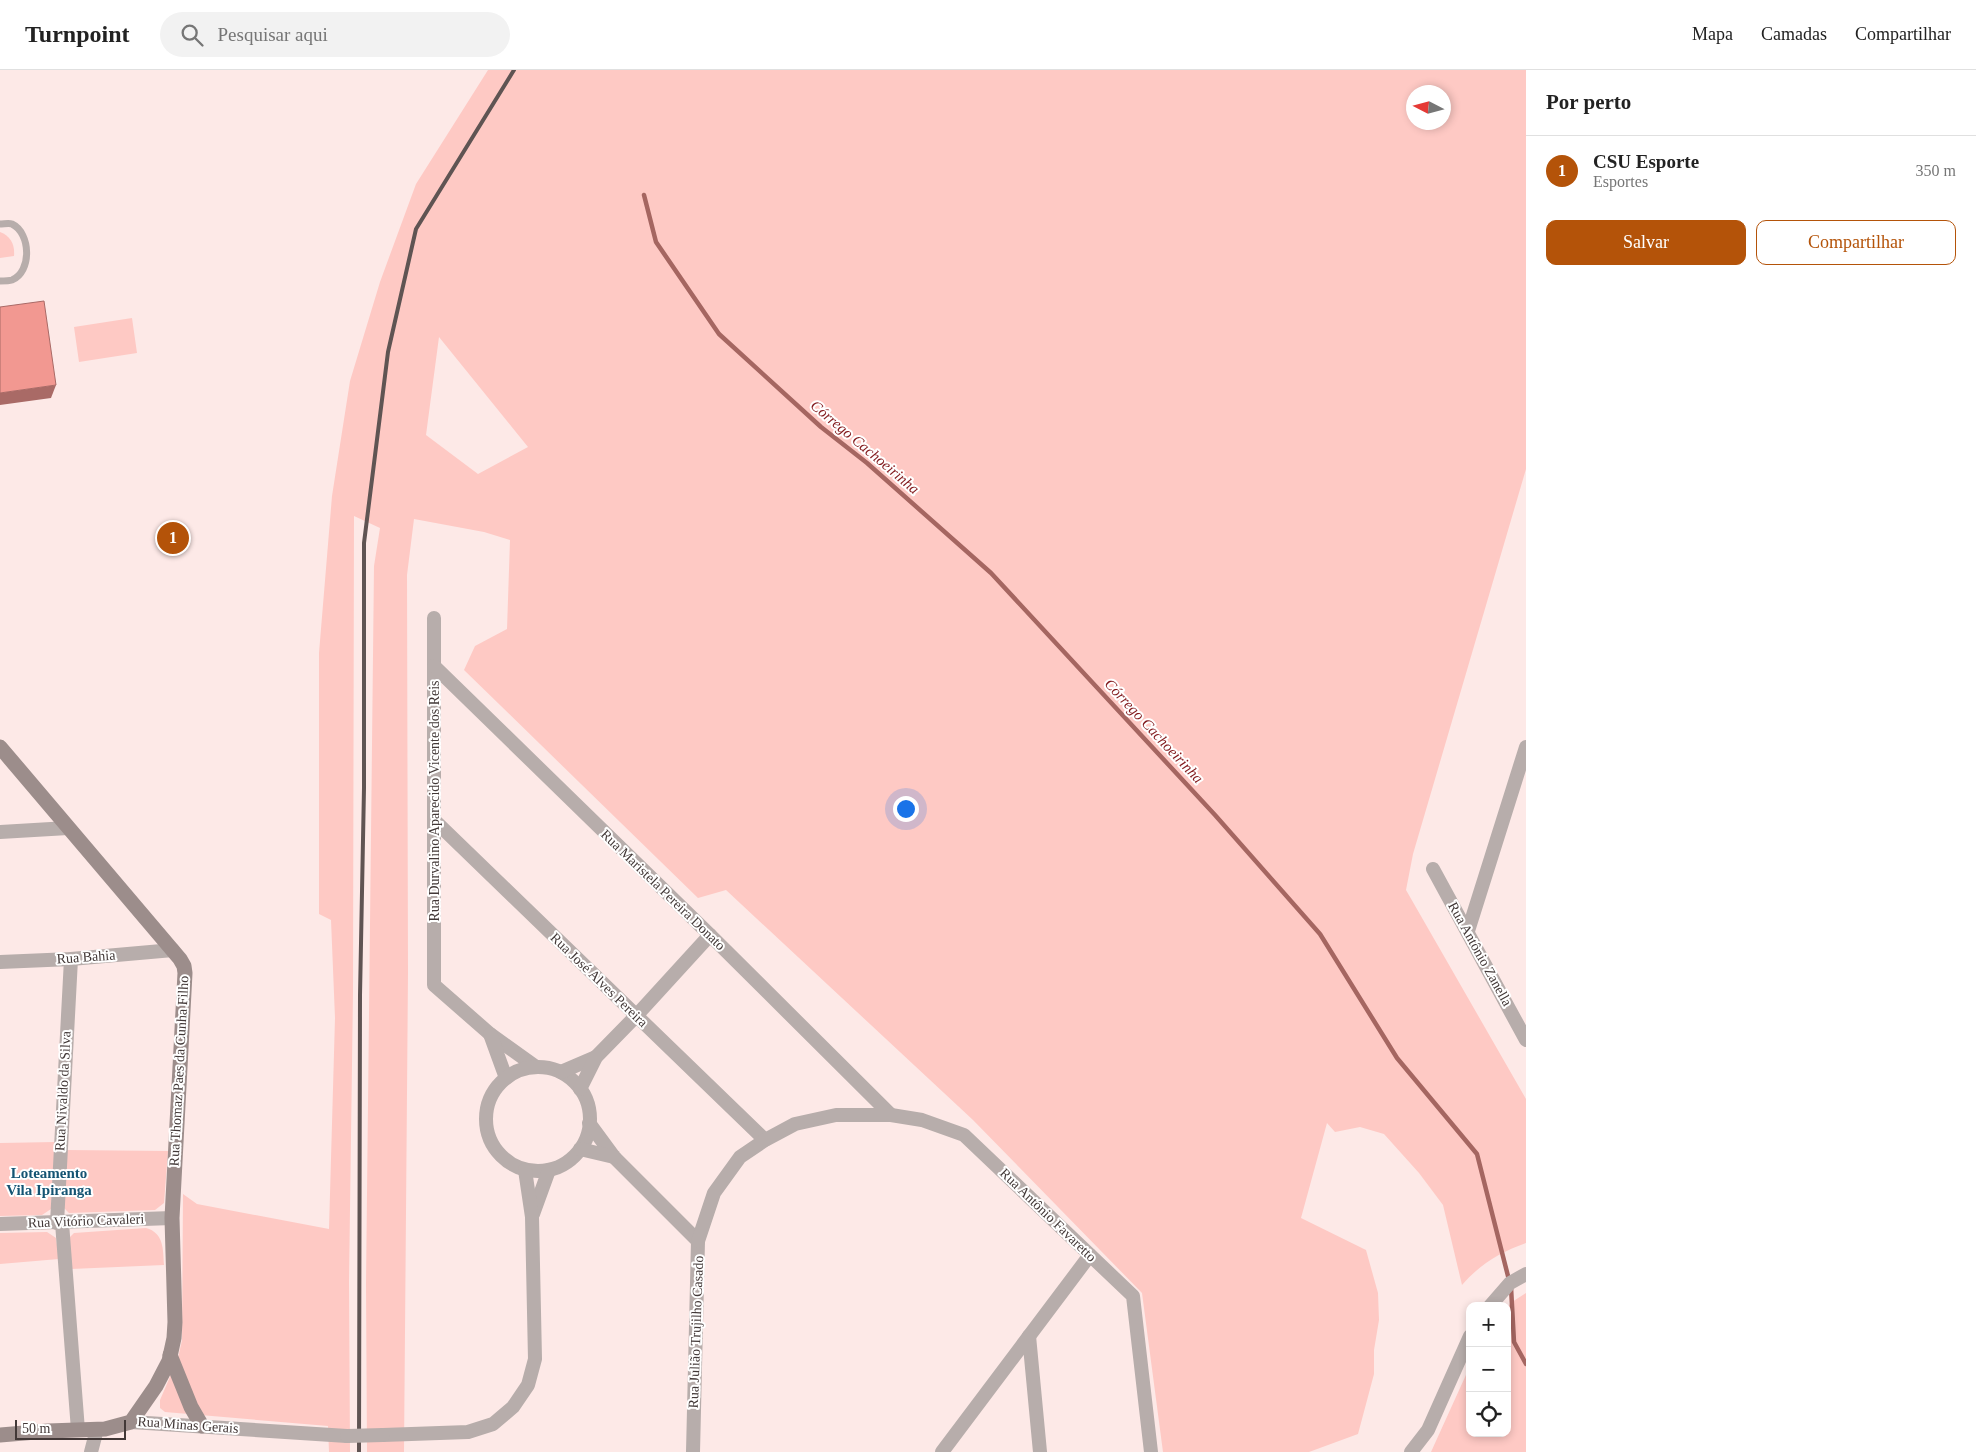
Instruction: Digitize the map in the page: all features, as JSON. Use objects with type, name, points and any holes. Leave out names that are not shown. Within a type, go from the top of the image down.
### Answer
[{"type":"street","name":"Rua Durvalino Aparecido Vicente dos Reis","points":[[434,618],[434,985],[490,1034]]},
{"type":"street","name":"Rua Maristela Pereira Donato","points":[[434,666],[710,935],[891,1115]]},
{"type":"street","name":"Rua Thomaz Paes da Cunha Filho","points":[[0,747],[182,962],[185,973],[172,1218],[175,1322],[170,1356],[156,1386],[131,1422]]},
{"type":"street","points":[[1468,931],[1526,747]]},
{"type":"street","name":"Rua José Alves Pereira","points":[[434,820],[765,1140]]},
{"type":"street","points":[[0,832],[68,828]]},
{"type":"street","name":"Rua Antônio Zanella","points":[[1433,869],[1526,1040]]},
{"type":"street","points":[[580,1089],[596,1057],[710,935]]},
{"type":"street","name":"Rua Bahia","points":[[0,962],[71,959],[172,950]]},
{"type":"street","name":"Rua Nivaldo da Silva","points":[[71,959],[59,1223],[78,1430]]},
{"type":"street","points":[[490,1034],[536,1067]]},
{"type":"street","points":[[490,1034],[506,1078]]},
{"type":"street","points":[[561,1072],[596,1057]]},
{"type":"street","points":[[536,1067],[561,1072],[580,1089],[588,1105],[588,1133],[580,1149],[566,1162],[549,1170],[524,1170],[500,1155],[490,1139],[487,1130],[486,1110],[489,1101],[493,1092],[506,1078],[520,1070],[536,1067]]},
{"type":"street","points":[[698,1241],[714,1193],[740,1157],[765,1140],[795,1124],[836,1114],[891,1115]]},
{"type":"street","name":"Rua Antônio Favaretto","points":[[891,1115],[922,1120],[964,1135],[1133,1296],[1151,1452]]},
{"type":"street","name":"Rua Julião Trujilho Casado","points":[[589,1124],[614,1156],[698,1241],[693,1452]]},
{"type":"street","points":[[580,1149],[614,1156]]},
{"type":"street","points":[[524,1170],[532,1217]]},
{"type":"street","points":[[532,1217],[549,1170]]},
{"type":"street","name":"Rua Minas Gerais","points":[[0,1435],[97,1429],[131,1422],[347,1436],[468,1432],[492,1424],[513,1407],[528,1384],[535,1359],[532,1217]]},
{"type":"street","name":"Rua Vitório Cavaleri","points":[[0,1224],[172,1218]]},
{"type":"street","points":[[942,1452],[1090,1255]]},
{"type":"street","points":[[1493,1302],[1510,1282],[1526,1274]]},
{"type":"street","points":[[1029,1336],[1040,1452]]},
{"type":"street","points":[[1411,1452],[1428,1430],[1466,1345]]},
{"type":"street","points":[[170,1356],[191,1407],[202,1426]]},
{"type":"street","points":[[91,1452],[97,1429]]},
{"type":"lane","points":[[0,224],[10,224],[20,233],[25,240],[26,258],[19,274],[12,280],[0,281]]},
{"type":"shaded area","points":[[488,70],[1526,70],[1526,469],[1413,854],[1406,890],[1526,1099],[1526,1243],[1508,1250],[1491,1260],[1462,1285],[1443,1205],[1419,1173],[1384,1134],[1360,1127],[1335,1132],[1327,1123],[1301,1218],[1366,1250],[1378,1293],[1379,1320],[1374,1350],[1374,1374],[1358,1434],[1309,1452],[1163,1452],[1142,1293],[973,1120],[726,890],[698,898],[464,670],[475,646],[507,629],[510,540],[484,532],[414,519],[407,575],[408,973],[404,1452],[367,1452],[366,1284],[374,566],[380,528],[354,516],[353,992],[349,1282],[350,1452],[329,1452],[328,1426],[165,1412],[160,1408],[160,1400],[178,1358],[182,1340],[183,1194],[197,1204],[329,1229],[335,1018],[331,920],[319,914],[319,653],[332,496],[350,381],[380,282],[416,184]],"holes":[[[439,337],[528,447],[478,474],[426,435]]]},
{"type":"shaded area","points":[[0,232],[12,241],[14,256],[0,258]]},
{"type":"shaded area","points":[[132,318],[137,353],[79,362],[74,327]]},
{"type":"shaded area","points":[[55,1142],[51,1209],[42,1215],[0,1216],[0,1143]]},
{"type":"shaded area","points":[[66,1150],[168,1151],[164,1203],[155,1210],[69,1213],[64,1208]]},
{"type":"shaded area","points":[[146,1228],[152,1230],[161,1242],[164,1265],[71,1269],[69,1238],[74,1233]]},
{"type":"shaded area","points":[[47,1232],[56,1238],[59,1259],[0,1264],[0,1233]]},
{"type":"shaded area","points":[[1526,1293],[1526,1452],[1431,1452],[1466,1375],[1466,1437],[1511,1437],[1512,1302]]},
{"type":"building","points":[[44,301],[56,385],[0,393],[0,307]]},
{"type":"waterway","name":"Córrego Cachoeirinha","points":[[644,195],[656,242],[719,334],[821,427],[867,463],[991,573],[1215,815],[1320,934],[1397,1058],[1477,1154],[1509,1280]]},
{"type":"waterway","name":"Córrego Cachoeirinha","points":[[1511,1287],[1514,1342],[1526,1364]]},
{"type":"railway","points":[[359,1452],[360,995],[364,788],[364,543],[388,352],[416,229],[514,70]]},
{"type":"place","name":"CSU Esporte","points":[[173,538]]},
{"type":"district","name":"Loteamento Vila Ipiranga","points":[[49,1182]]}]
